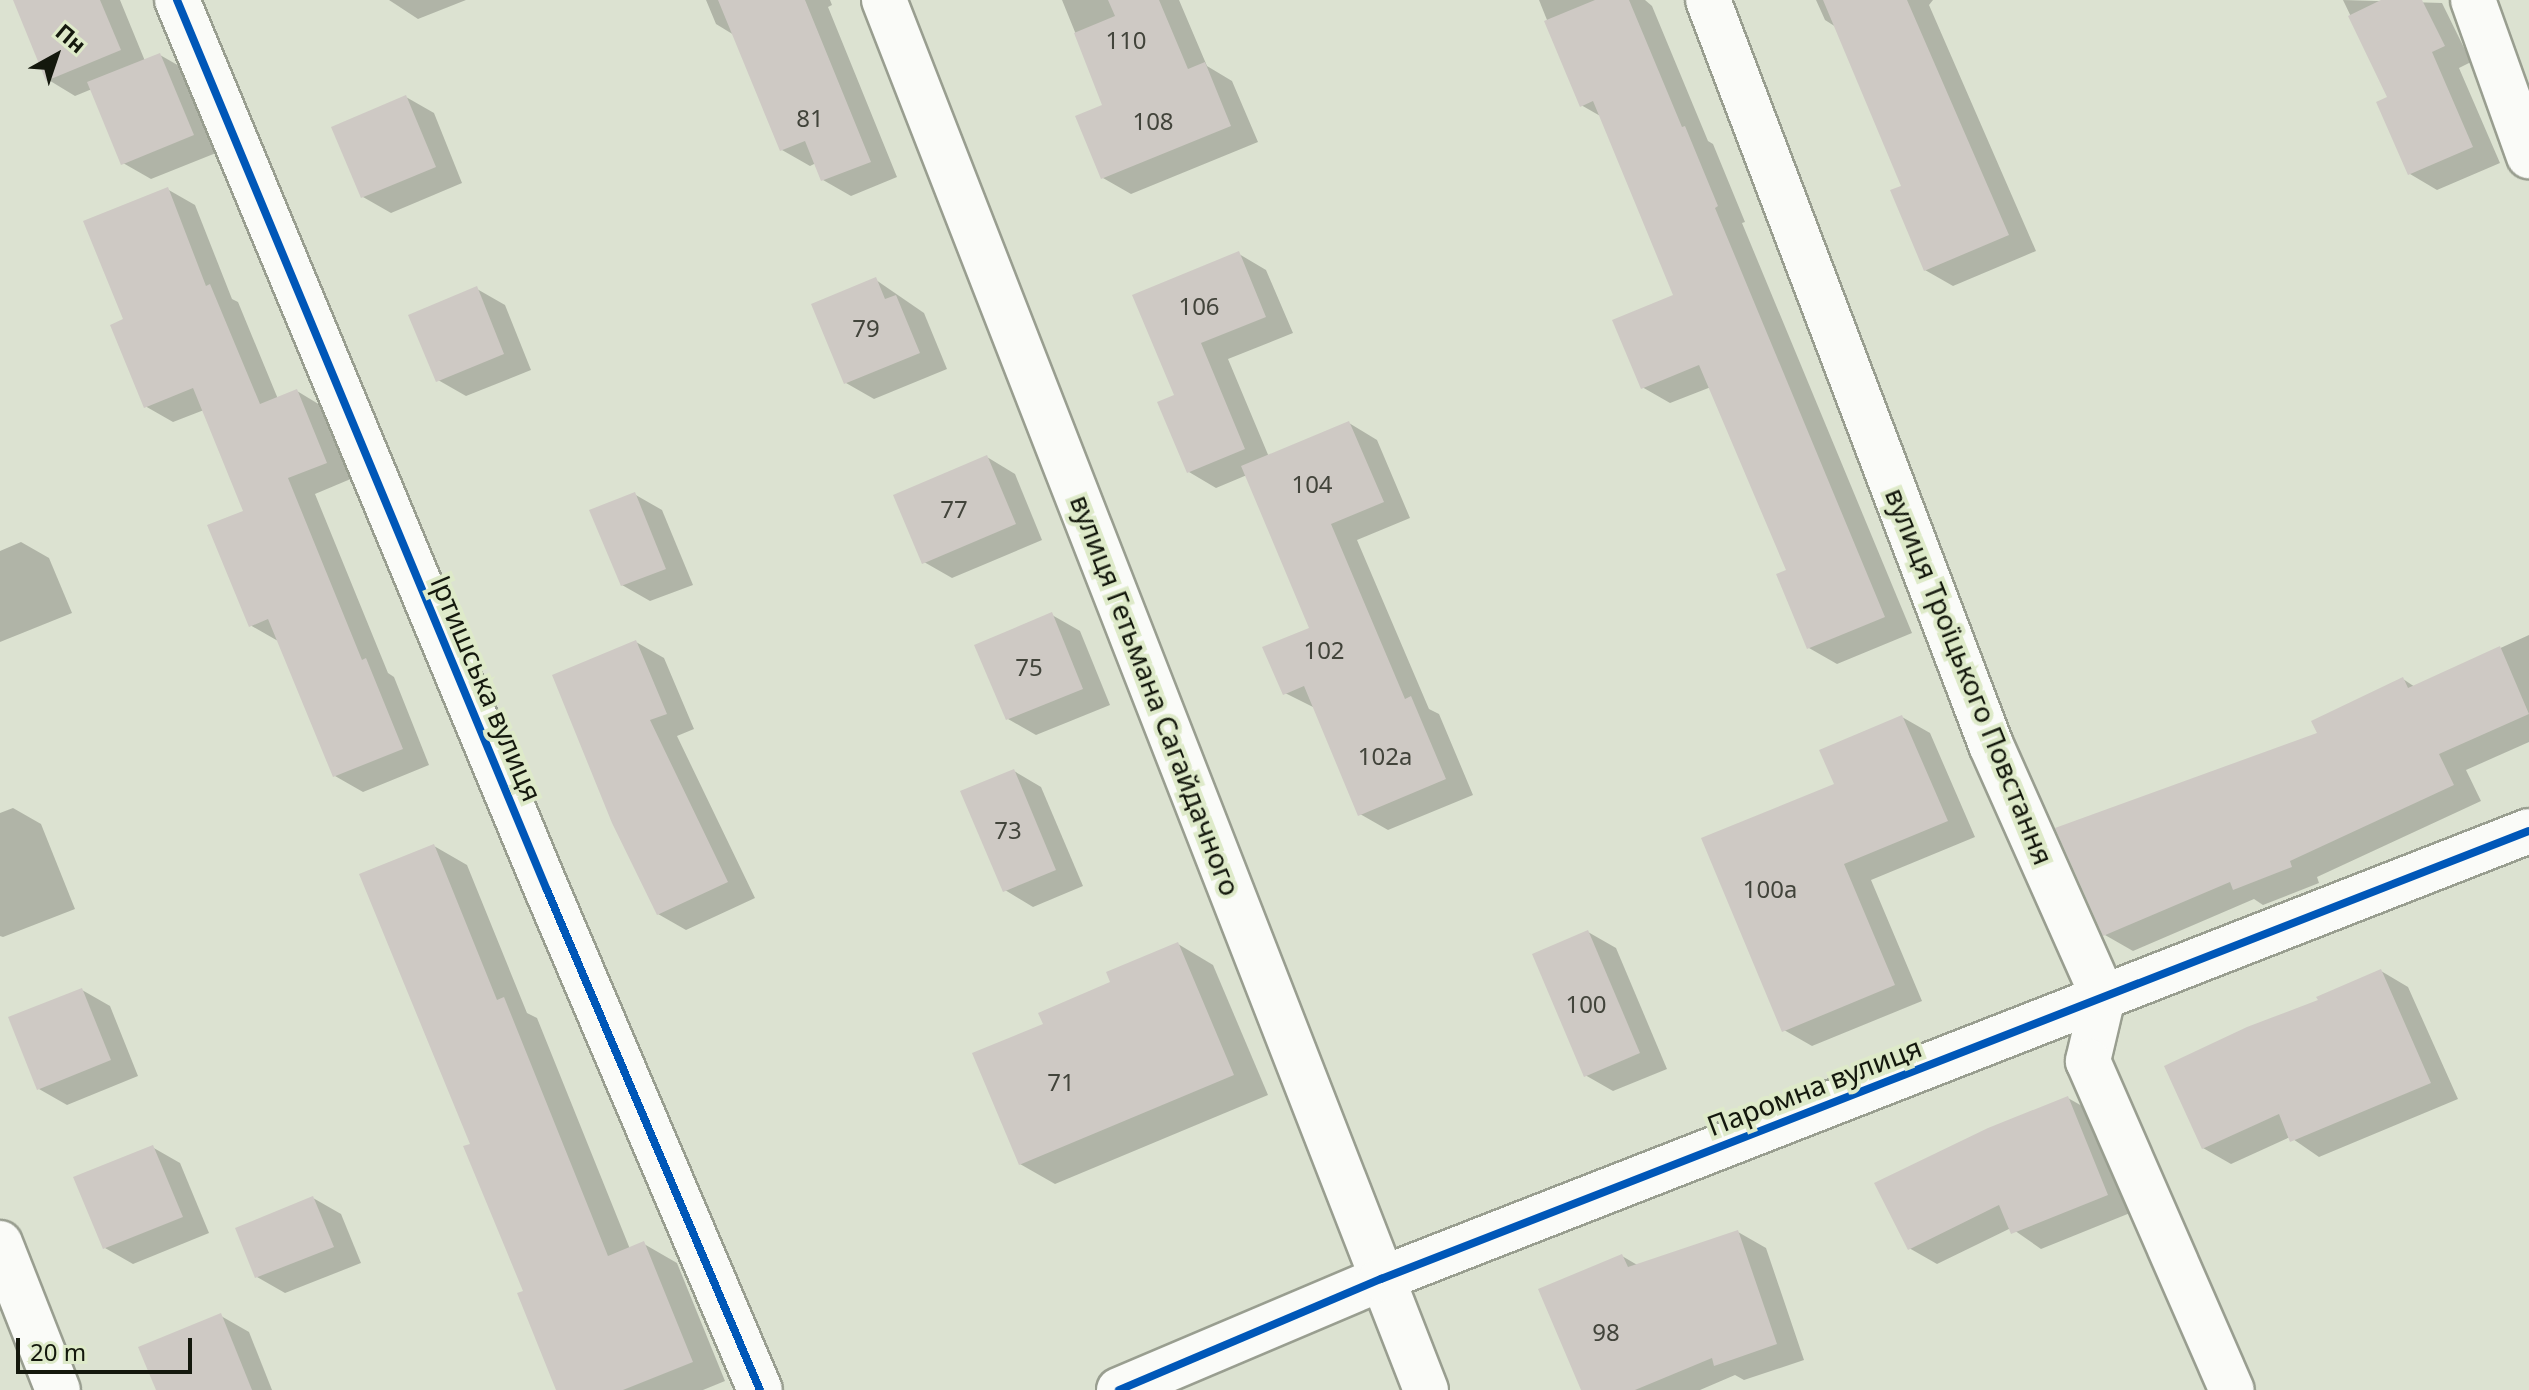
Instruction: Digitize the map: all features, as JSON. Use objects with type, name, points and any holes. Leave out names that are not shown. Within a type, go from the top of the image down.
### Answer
[{"type":"street","name":"Іртишська вулиця","points":[[177,0],[547,890],[760,1390]]},
{"type":"street","name":"вулиця Гетьмана Сагайдачного","points":[[884,0],[1121,601],[1426,1390]]},
{"type":"street","name":"вулиця Троїцького Повстання","points":[[1708,0],[1991,745],[2103,997]]},
{"type":"street","points":[[2473,0],[2529,156]]},
{"type":"street","name":"Паромна вулиця","points":[[1119,1390],[1381,1279],[2529,831]]},
{"type":"street","points":[[2103,997],[2088,1061],[2232,1390]]},
{"type":"street","points":[[0,1243],[58,1390]]},
{"type":"building","points":[[13,0],[100,0],[121,50],[46,81]]},
{"type":"building","points":[[718,0],[805,0],[871,162],[821,181],[805,141],[780,151]]},
{"type":"building","points":[[1108,0],[1159,0],[1188,69],[1205,62],[1231,126],[1101,179],[1075,116],[1102,105],[1074,33],[1115,16]]},
{"type":"building","points":[[1595,0],[1629,0],[1682,127],[1685,126],[1718,206],[1715,208],[1885,617],[1807,649],[1776,574],[1786,570],[1699,365],[1641,389],[1612,320],[1673,295],[1593,101],[1580,107],[1544,21]]},
{"type":"building","points":[[1823,0],[1907,0],[2009,235],[1924,271],[1890,190],[1901,186]]},
{"type":"building","points":[[2381,0],[2422,0],[2445,46],[2432,52],[2473,147],[2408,175],[2376,102],[2387,97],[2348,16]]},
{"type":"building","points":[[160,53],[194,135],[121,165],[87,82]]},
{"type":"building","points":[[406,95],[436,167],[361,198],[331,127]]},
{"type":"building","points":[[168,187],[206,286],[210,284],[260,404],[297,389],[327,463],[288,478],[362,660],[366,658],[403,749],[333,777],[268,619],[249,627],[207,525],[243,511],[193,388],[144,408],[110,325],[123,319],[83,221]]},
{"type":"building","points":[[1239,251],[1266,317],[1201,343],[1245,449],[1187,473],[1157,402],[1174,395],[1132,295]]},
{"type":"building","points":[[876,277],[885,299],[896,295],[920,353],[844,384],[811,304]]},
{"type":"building","points":[[477,286],[504,354],[436,382],[408,315]]},
{"type":"building","points":[[1349,421],[1384,502],[1331,524],[1405,699],[1411,696],[1446,779],[1358,816],[1304,686],[1283,695],[1262,647],[1309,628],[1241,466]]},
{"type":"building","points":[[987,455],[1016,524],[922,564],[893,495]]},
{"type":"building","points":[[635,492],[666,569],[621,586],[589,510]]},
{"type":"building","points":[[1052,612],[1083,689],[1006,720],[974,645]]},
{"type":"building","points":[[636,640],[667,714],[650,720],[728,882],[657,915],[612,823],[552,675]]},
{"type":"building","points":[[2500,646],[2529,714],[2439,754],[2454,785],[2290,861],[2292,867],[2233,890],[2230,882],[2103,936],[2055,828],[2317,733],[2311,721],[2403,677],[2408,688]]},
{"type":"building","points":[[1902,715],[1948,821],[1844,864],[1895,985],[1782,1032],[1701,838],[1834,784],[1819,750]]},
{"type":"building","points":[[1014,769],[1056,870],[1003,892],[960,791]]},
{"type":"building","points":[[434,844],[497,1000],[504,997],[608,1256],[644,1241],[693,1362],[623,1390],[556,1390],[517,1293],[523,1291],[463,1146],[470,1144],[359,874]]},
{"type":"building","points":[[1588,930],[1640,1053],[1584,1077],[1532,954]]},
{"type":"building","points":[[1178,942],[1234,1075],[1019,1165],[972,1053],[1043,1024],[1038,1013],[1110,982],[1106,972]]},
{"type":"building","points":[[2381,969],[2431,1083],[2290,1142],[2279,1114],[2202,1149],[2164,1066],[2247,1027],[2318,1000],[2316,997]]},
{"type":"building","points":[[82,988],[111,1060],[37,1090],[8,1017]]},
{"type":"building","points":[[2068,1096],[2108,1195],[2011,1234],[1999,1205],[1908,1250],[1874,1183],[1988,1128]]},
{"type":"building","points":[[153,1145],[183,1217],[103,1249],[73,1177]]},
{"type":"building","points":[[313,1196],[334,1247],[255,1278],[235,1228]]},
{"type":"building","points":[[1738,1230],[1777,1344],[1714,1366],[1712,1358],[1635,1390],[1581,1390],[1538,1289],[1622,1254],[1628,1267]]},
{"type":"building","points":[[221,1313],[252,1390],[156,1390],[138,1347]]},
{"type":"cycle path","points":[[177,0],[547,890],[760,1390]]},
{"type":"cycle path","points":[[1119,1390],[1381,1279],[2529,831]]}]
